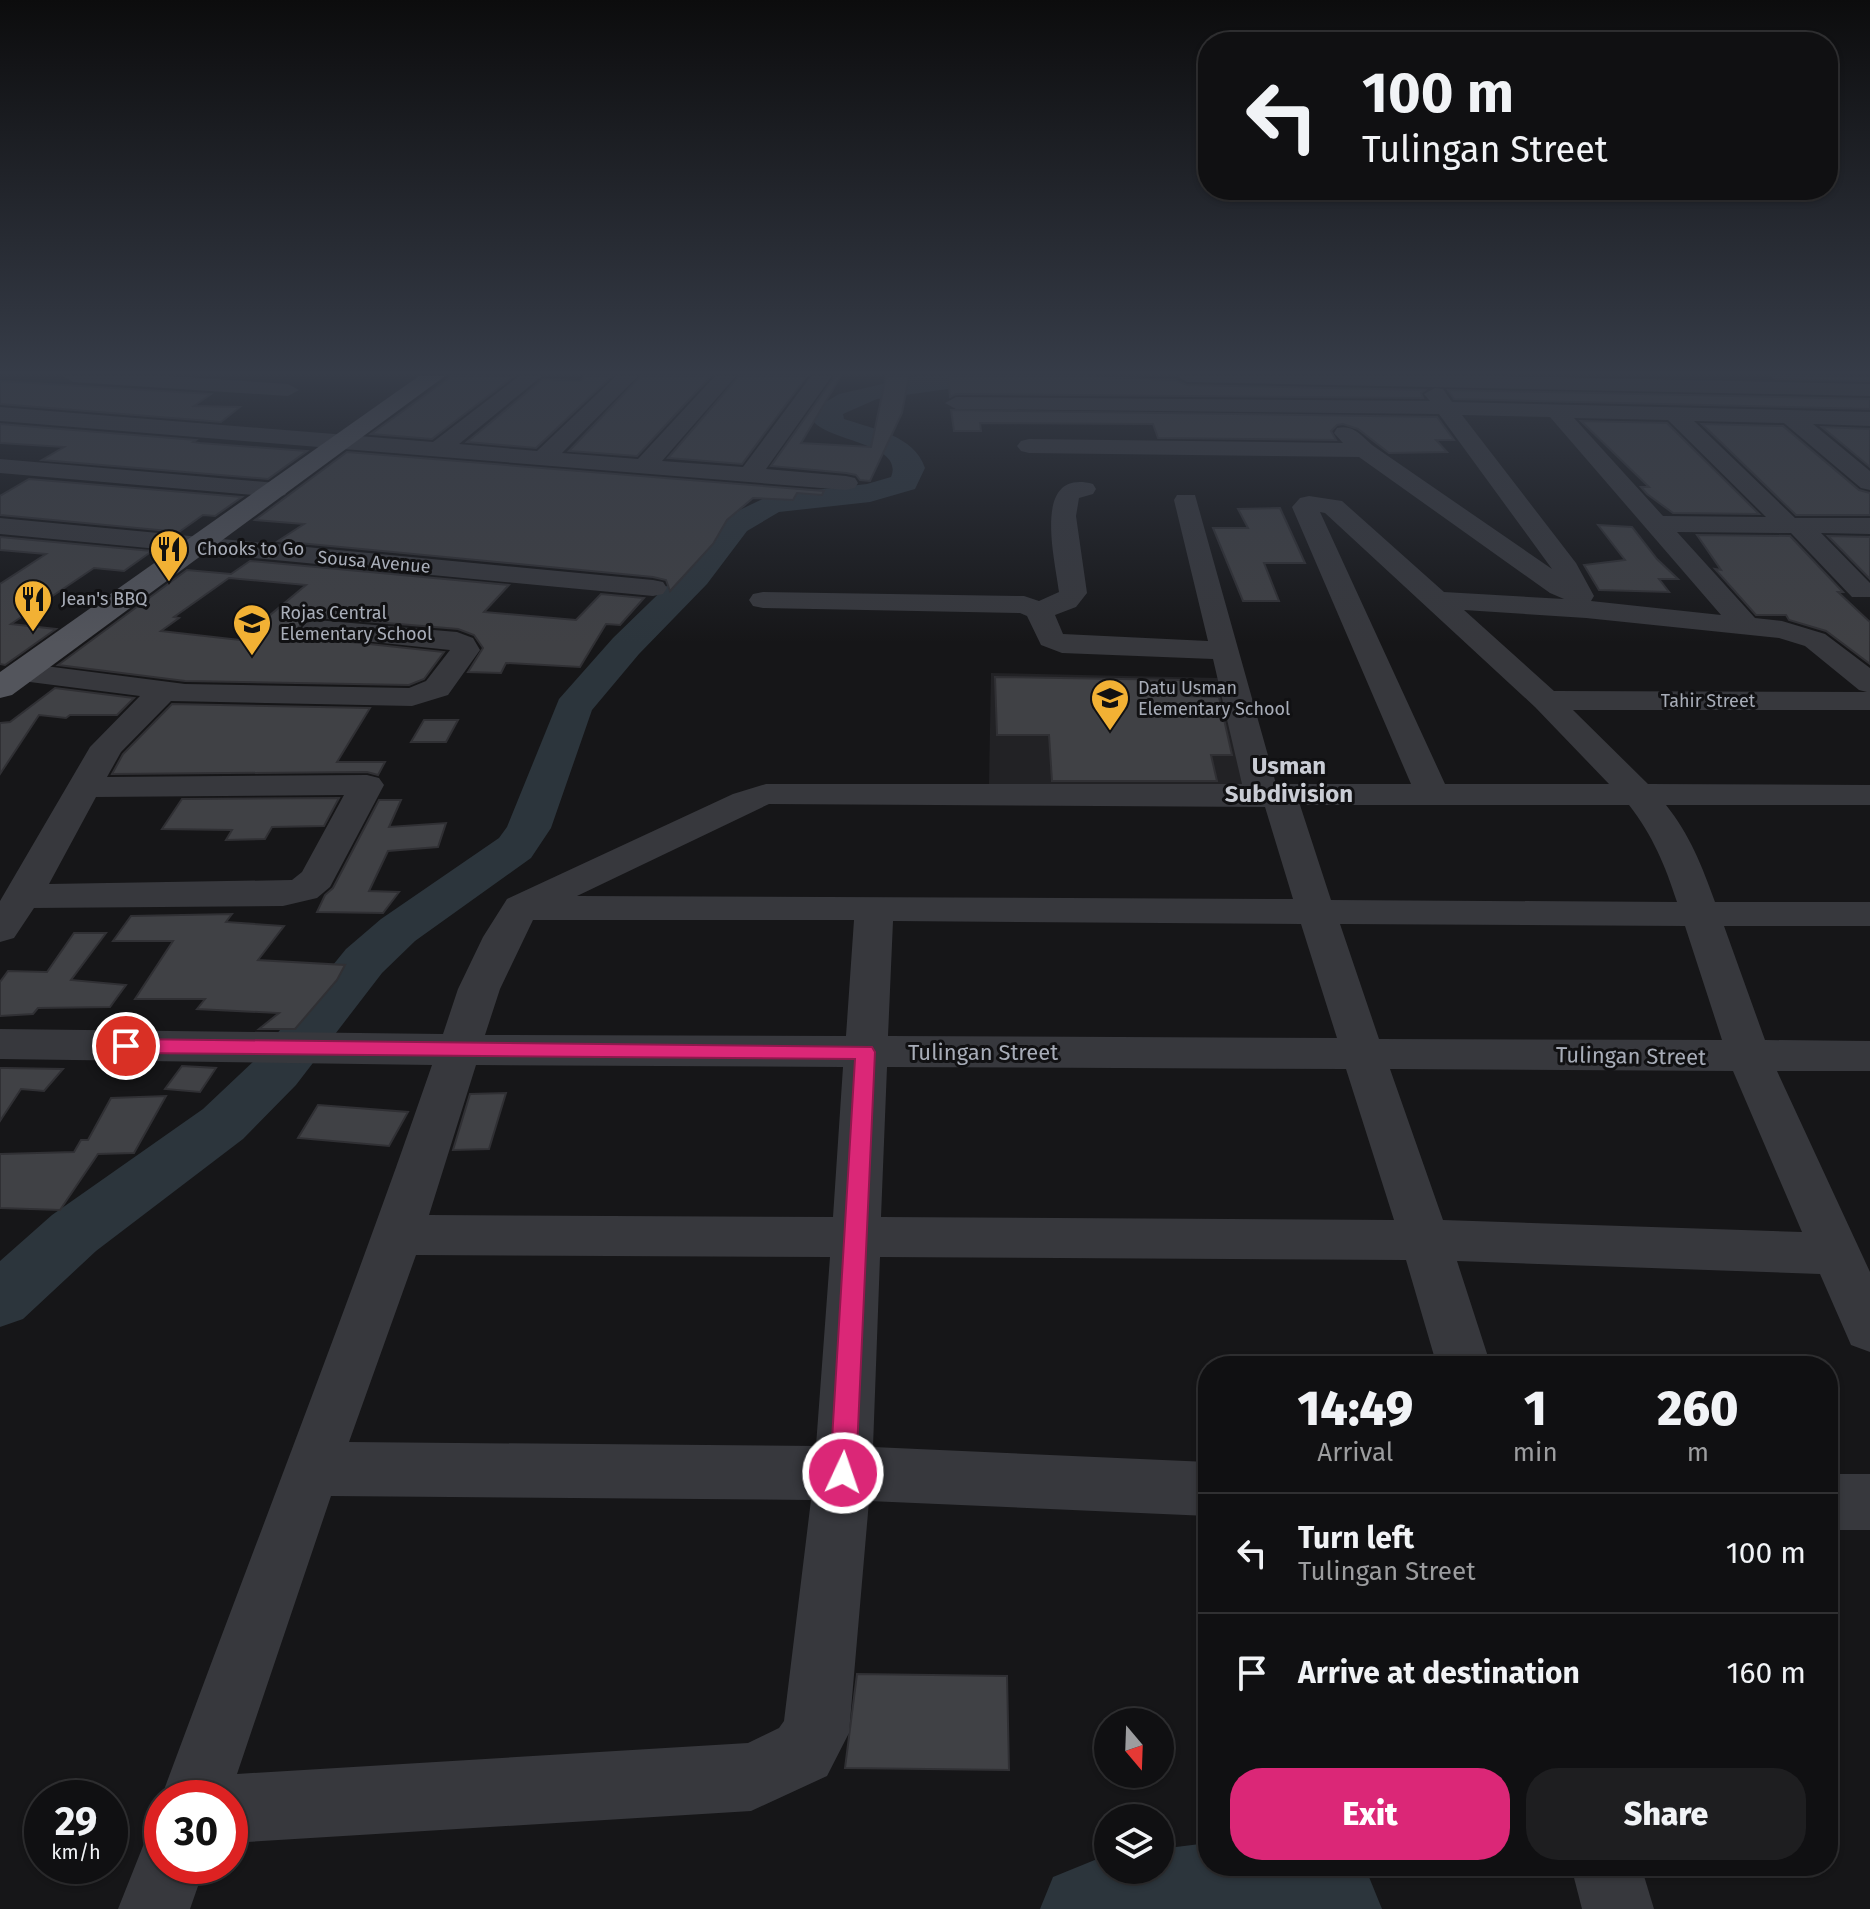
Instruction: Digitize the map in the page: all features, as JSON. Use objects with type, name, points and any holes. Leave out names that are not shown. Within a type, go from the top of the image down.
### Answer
[{"type":"main road","points":[[11,680],[310,465]]},
{"type":"street","points":[[606,465],[846,483]]},
{"type":"street","points":[[749,476],[757,465]]},
{"type":"street","points":[[1386,465],[1583,603]]},
{"type":"street","points":[[1489,465],[1566,569],[1583,603]]},
{"type":"street","points":[[1603,465],[1745,625]]},
{"type":"street","points":[[1729,465],[1862,591]]},
{"type":"street","points":[[1848,465],[1870,483]]},
{"type":"street","points":[[0,466],[276,490]]},
{"type":"street","points":[[763,600],[1009,603],[1039,611],[1066,601],[1073,593],[1063,516],[1067,494],[1084,489]]},
{"type":"street","points":[[1186,500],[1226,651],[1271,797],[1315,913],[1427,1240],[1461,1356]]},
{"type":"street","points":[[1433,795],[1306,504],[1319,502],[1333,506],[1439,600],[1546,700],[1640,796],[1667,830],[1680,855],[1749,1057],[1870,1329]]},
{"type":"street","points":[[1654,524],[1870,526]]},
{"type":"street","name":"Sousa Avenue","points":[[0,526],[653,588]]},
{"type":"street","points":[[1439,600],[1583,603],[1792,632],[1815,640],[1870,683]]},
{"type":"street","points":[[1039,611],[1051,639],[1062,644],[1226,651]]},
{"type":"street","points":[[11,680],[247,696],[412,697],[437,688],[465,650],[463,644],[457,641],[316,629]]},
{"type":"street","points":[[0,929],[23,896],[107,747],[163,691]]},
{"type":"street","name":"Tahir Street","points":[[1546,700],[1870,701]]},
{"type":"street","points":[[23,896],[283,894],[304,890],[317,879],[367,785],[83,787]]},
{"type":"street","points":[[201,1780],[311,1469],[398,1235],[479,989],[503,937],[521,908],[717,814],[766,794],[1271,797],[1870,795]]},
{"type":"street","points":[[521,908],[874,907],[1315,913],[1870,914]]},
{"type":"street","points":[[248,1808],[751,1777],[803,1752],[816,1733],[843,1473],[874,907]]},
{"type":"street","name":"Tulingan Street","points":[[0,1044],[460,1050],[1870,1056]]},
{"type":"street","points":[[398,1235],[1427,1240],[1838,1254]]},
{"type":"street","points":[[311,1469],[843,1473],[1198,1489]]},
{"type":"street","points":[[1838,1502],[1870,1502]]},
{"type":"street","points":[[1609,1876],[1618,1909]]},
{"type":"street","points":[[154,1909],[163,1884]]},
{"type":"shaded area","name":"Datu Usman Elementary School","points":[[991,673],[1218,678],[1244,788],[989,786]]},
{"type":"building","points":[[103,465],[287,465],[268,479]]},
{"type":"building","points":[[329,465],[507,465],[824,491],[822,495],[797,493],[793,500],[753,498],[727,520],[713,544],[670,591],[666,580],[653,577],[278,541],[304,524],[255,520]]},
{"type":"building","points":[[877,465],[870,481],[846,473],[771,466]]},
{"type":"building","points":[[1626,465],[1710,465],[1759,514],[1673,513],[1641,487],[1649,487]]},
{"type":"building","points":[[1744,465],[1829,465],[1859,490],[1870,493],[1870,515],[1796,515]]},
{"type":"building","points":[[29,479],[242,497],[215,516],[203,515],[179,532],[0,515],[0,496]]},
{"type":"building","points":[[1280,508],[1305,563],[1264,563],[1279,601],[1243,601],[1213,528],[1248,528],[1238,509]]},
{"type":"building","points":[[1598,525],[1632,527],[1657,559],[1678,579],[1659,579],[1669,592],[1599,590],[1584,565],[1625,560]]},
{"type":"building","points":[[1697,535],[1790,536],[1843,592],[1838,592],[1870,622],[1870,664],[1826,631],[1789,620],[1786,615],[1756,615],[1715,569],[1721,570]]},
{"type":"building","points":[[1828,536],[1870,537],[1870,579]]},
{"type":"building","points":[[0,537],[152,551],[124,571],[94,568],[11,624],[56,629],[5,665],[0,664],[0,584],[46,554],[0,550]]},
{"type":"building","points":[[250,561],[509,585],[484,612],[576,620],[601,594],[644,598],[620,625],[606,624],[580,667],[506,663],[501,673],[468,672],[483,648],[474,635],[458,629],[316,617],[305,620],[299,627],[304,637],[444,652],[424,679],[409,685],[185,681],[58,665],[187,570],[231,574]],"holes":[[[229,578],[306,585],[240,640],[161,631],[179,618],[174,617]]]},
{"type":"building","name":"Datu Usman Elementary School","points":[[995,677],[1182,680],[1186,696],[1219,697],[1232,755],[1211,755],[1217,781],[1052,781],[1049,735],[997,735]]},
{"type":"building","points":[[55,688],[134,698],[117,715],[70,715],[66,718],[39,715],[0,774],[0,723],[10,722]]},
{"type":"building","points":[[172,704],[370,708],[337,762],[385,762],[378,775],[367,772],[112,774],[123,754]]},
{"type":"building","points":[[424,720],[458,720],[446,742],[411,742]]},
{"type":"building","points":[[339,798],[324,826],[272,827],[265,839],[226,840],[232,830],[162,829],[182,799]]},
{"type":"building","points":[[379,800],[401,800],[389,827],[446,823],[438,847],[388,851],[369,891],[399,892],[383,913],[317,912],[325,895],[333,888]]},
{"type":"building","points":[[232,914],[226,922],[284,926],[258,960],[345,965],[337,980],[295,1029],[259,1029],[279,1013],[197,1009],[205,999],[135,999],[173,941],[113,941],[131,916]]},
{"type":"building","points":[[74,933],[106,933],[71,980],[126,985],[110,1007],[38,1008],[33,1014],[0,1016],[0,982],[8,971],[47,972]]},
{"type":"building","points":[[182,1066],[216,1068],[200,1092],[165,1089]]},
{"type":"building","points":[[0,1068],[63,1069],[44,1091],[21,1089],[0,1121]]},
{"type":"building","points":[[506,1093],[489,1149],[453,1150],[470,1094]]},
{"type":"building","points":[[166,1096],[134,1153],[98,1154],[60,1210],[0,1208],[0,1154],[74,1152],[81,1140],[88,1140],[111,1098]]},
{"type":"building","points":[[318,1105],[408,1112],[389,1146],[298,1138]]},
{"type":"building","points":[[857,1674],[1007,1676],[1009,1770],[845,1768]]},
{"type":"waterway","points":[[0,1300],[74,1233],[223,1124],[277,1071],[364,961],[398,930],[515,848],[529,828],[573,707],[626,646],[695,577],[736,524],[771,504],[870,493],[904,483],[909,465]]},
{"type":"waterway","points":[[1085,1909],[1107,1900],[1271,1879],[1312,1887],[1337,1909]]},
{"type":"place","name":"Chooks to Go","points":[[169,583]]},
{"type":"place","name":"Jean's BBQ","points":[[33,633]]},
{"type":"place","name":"Rojas Central Elementary School","points":[[252,657]]},
{"type":"place","name":"Datu Usman Elementary School","points":[[1110,732]]},
{"type":"district","name":"Usman Subdivision","points":[[1289,780]]},
{"type":"route","points":[[126,1046],[865,1052],[843,1473]]}]
